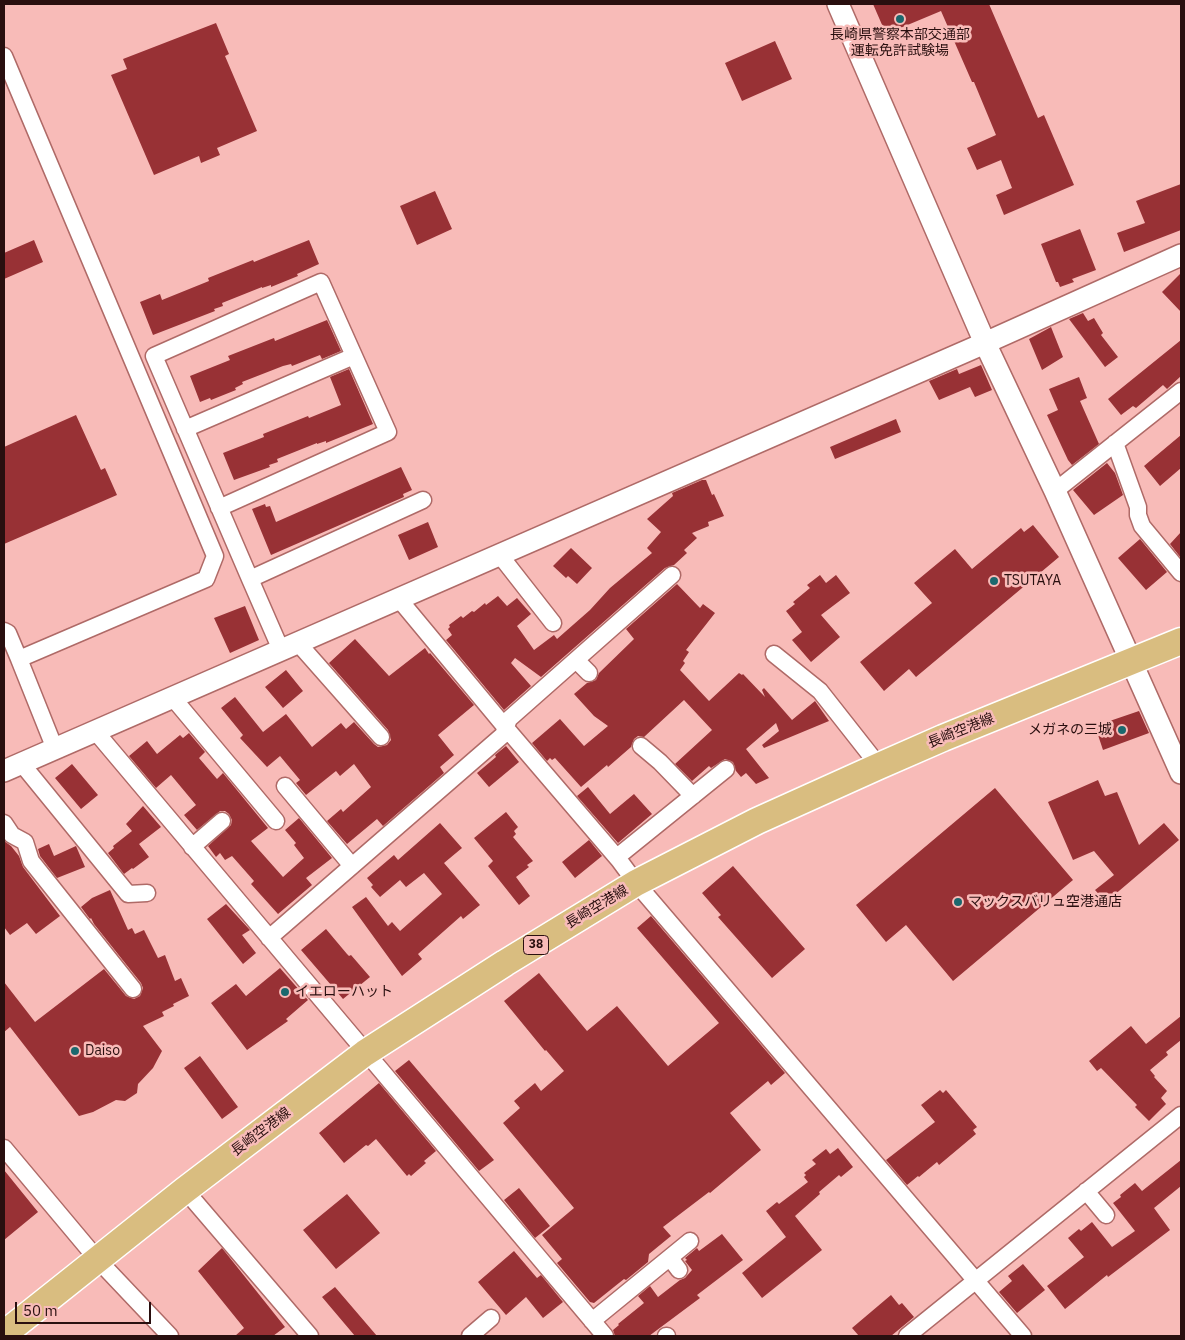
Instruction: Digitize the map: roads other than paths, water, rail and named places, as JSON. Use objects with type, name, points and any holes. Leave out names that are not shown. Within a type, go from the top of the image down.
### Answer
[{"type":"main road","name":"長崎空港線","points":[[4,1334],[97,1259],[365,1053],[636,883],[757,821],[879,766],[1181,641]]},
{"type":"street","points":[[838,4],[986,343],[1055,491],[1181,773]]},
{"type":"street","points":[[4,56],[215,556],[206,580],[19,659]]},
{"type":"street","points":[[147,893],[128,894],[13,767],[986,343],[1181,255]]},
{"type":"street","points":[[219,508],[388,432],[321,282],[154,356],[219,508],[250,578],[290,646],[381,737]]},
{"type":"street","points":[[185,429],[354,356]]},
{"type":"street","points":[[1055,491],[1181,390]]},
{"type":"street","points":[[1115,443],[1138,507],[1138,515],[1142,526],[1181,573]]},
{"type":"street","points":[[250,578],[423,500]]},
{"type":"street","points":[[499,554],[554,623]]},
{"type":"street","points":[[269,938],[504,735],[509,719],[672,575]]},
{"type":"street","points":[[398,598],[617,857],[636,883],[974,1280],[1017,1334]]},
{"type":"street","points":[[4,631],[8,633],[55,749]]},
{"type":"street","points":[[774,654],[820,691],[879,766]]},
{"type":"street","points":[[576,660],[589,673]]},
{"type":"street","points":[[173,698],[276,822]]},
{"type":"street","points":[[96,732],[605,1336]]},
{"type":"street","points":[[641,746],[660,762],[693,796]]},
{"type":"street","points":[[617,857],[726,770]]},
{"type":"street","points":[[285,786],[352,866]]},
{"type":"street","points":[[192,847],[222,821]]},
{"type":"street","points":[[4,822],[12,835],[25,842],[31,860],[133,989]]},
{"type":"street","points":[[907,1336],[974,1280],[1181,1115]]},
{"type":"street","points":[[4,1148],[97,1259],[170,1336]]},
{"type":"street","points":[[186,1190],[310,1336]]},
{"type":"street","points":[[1086,1191],[1106,1216]]},
{"type":"street","points":[[592,1320],[674,1264],[690,1241]]},
{"type":"street","points":[[470,1336],[491,1318]]},
{"type":"place","name":"長崎県警察本部交通部 運転免許試験場","points":[[900,19]]},
{"type":"place","name":"TSUTAYA","points":[[994,581]]},
{"type":"place","name":"メガネの三城","points":[[1122,730]]},
{"type":"place","name":"マックスバリュ空港通店","points":[[958,902]]},
{"type":"place","name":"イエローハット","points":[[285,992]]},
{"type":"place","name":"Daiso","points":[[75,1051]]}]
